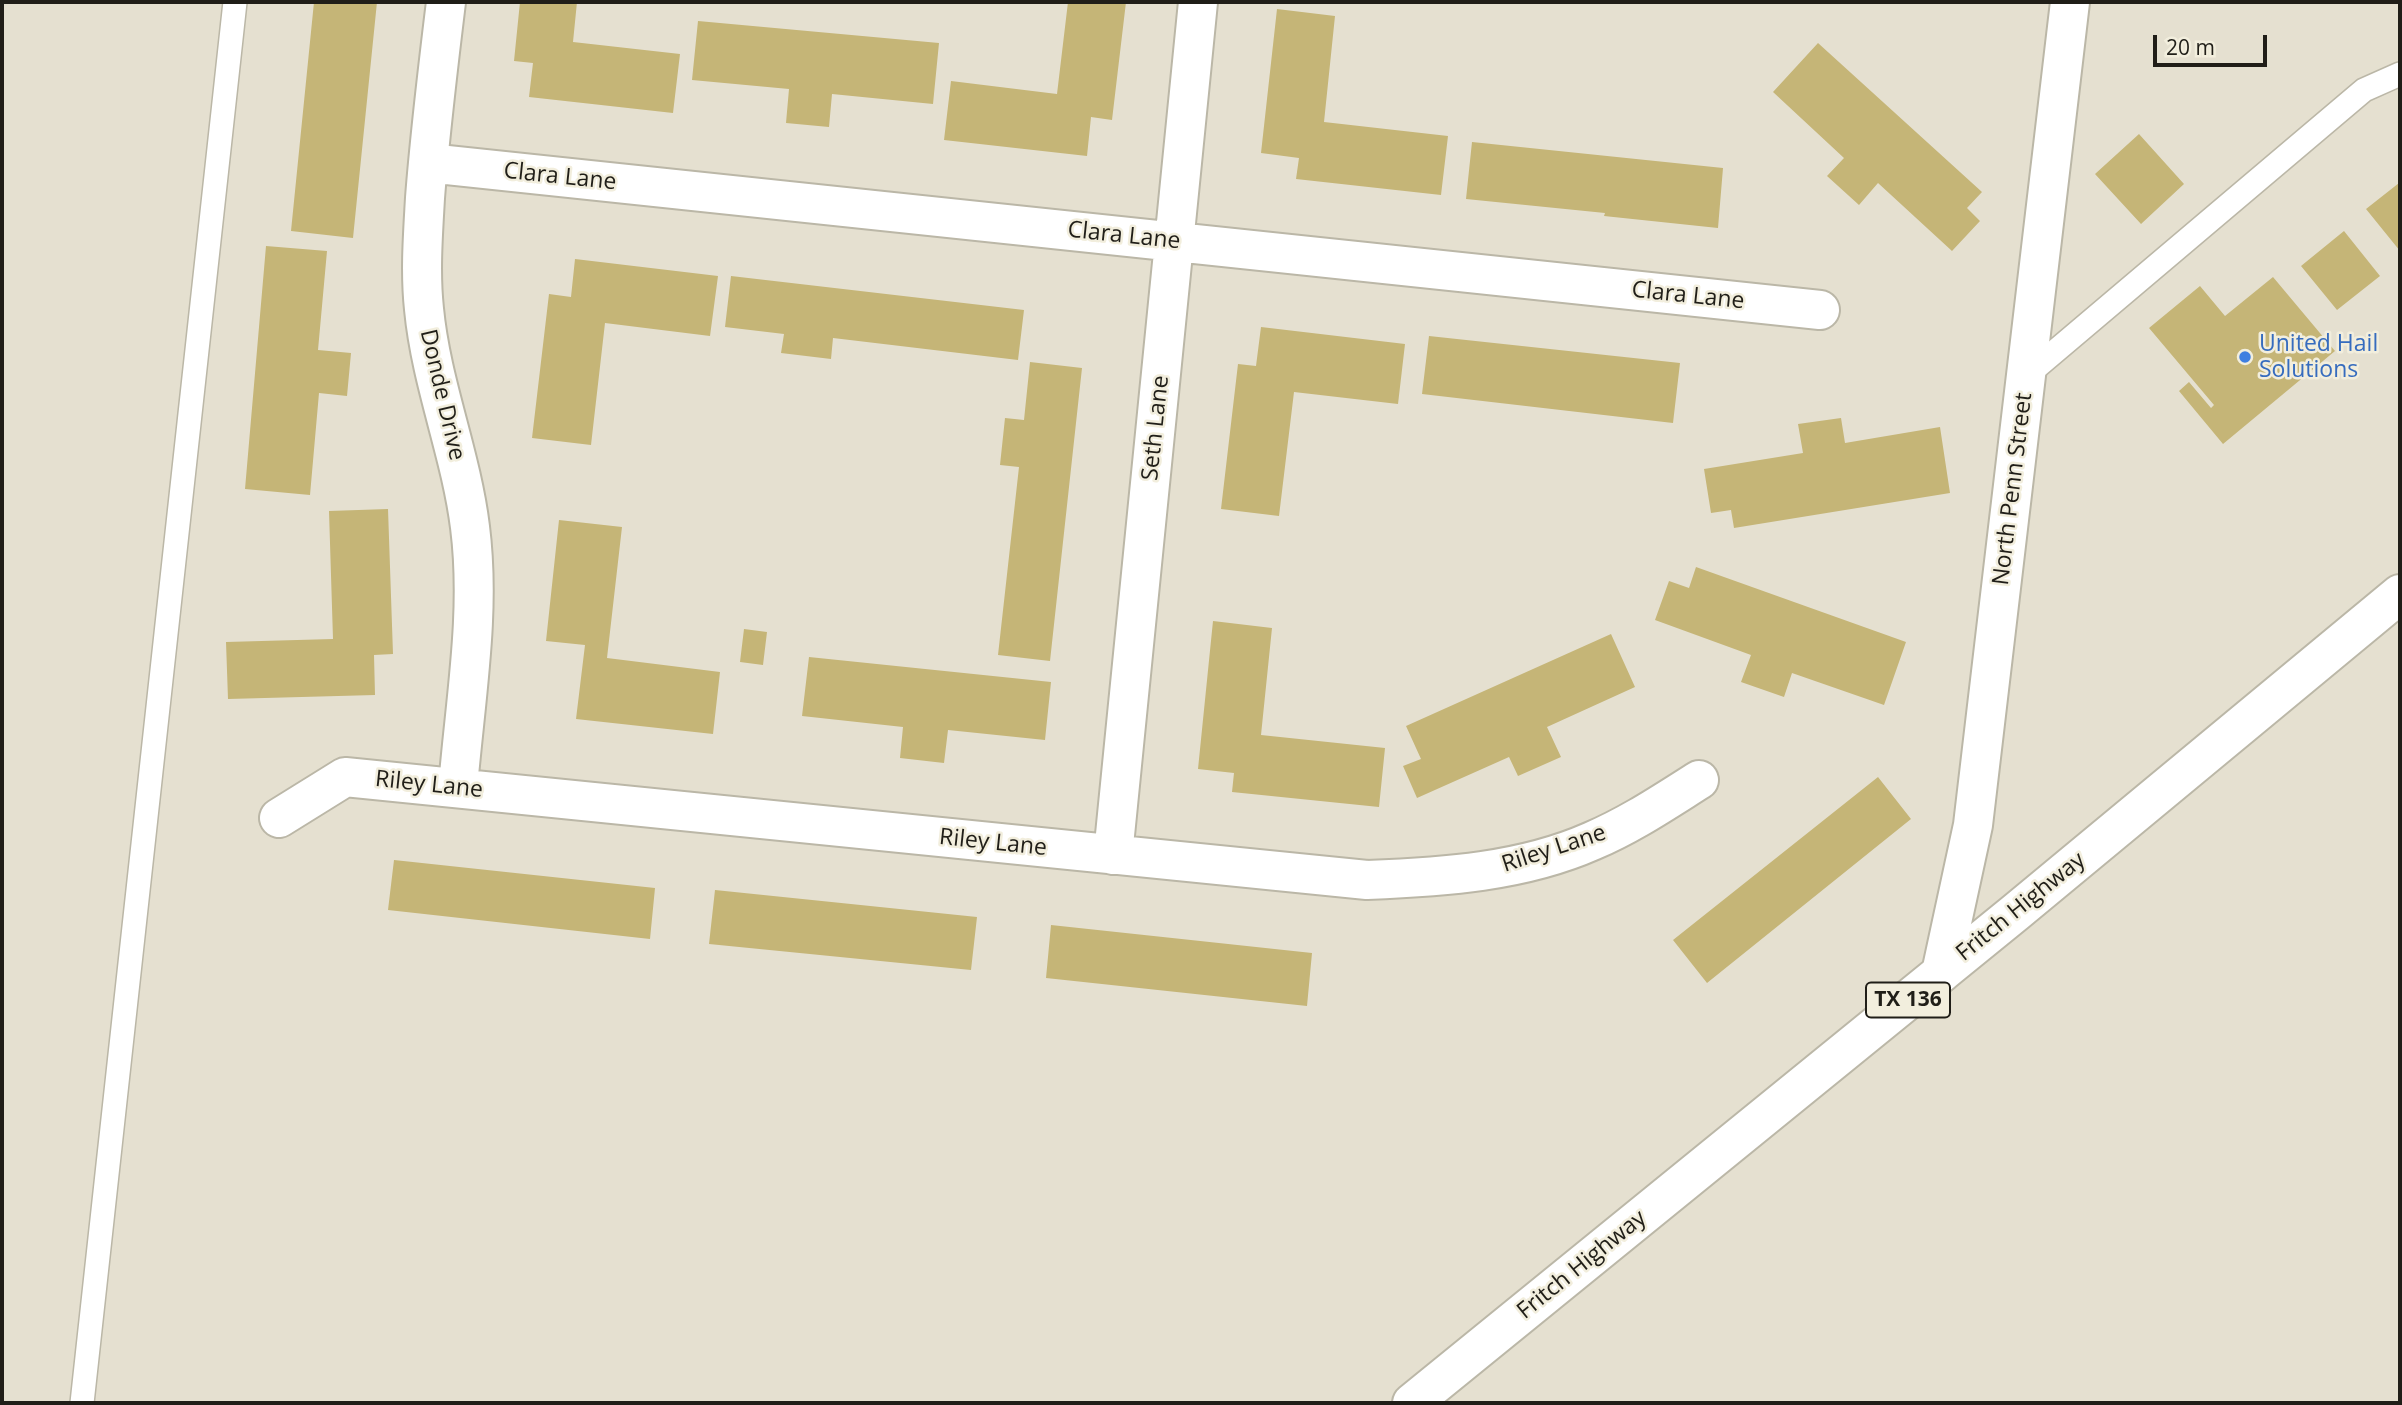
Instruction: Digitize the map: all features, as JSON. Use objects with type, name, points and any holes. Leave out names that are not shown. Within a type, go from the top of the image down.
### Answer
[{"type":"street","name":"Donde Drive","points":[[446,2],[428,163],[422,246],[424,309],[435,373],[461,477],[470,526],[474,570],[474,615],[457,787]]},
{"type":"street","name":"Seth Lane","points":[[1113,855],[1198,2]]},
{"type":"street","name":"North Penn Street","points":[[1941,973],[1973,825],[2070,2]]},
{"type":"street","name":"Clara Lane","points":[[428,163],[1820,310]]},
{"type":"street","name":"Fritch Highway","points":[[1412,1403],[1941,973],[2400,594]]},
{"type":"street","name":"Riley Lane","points":[[279,818],[345,777],[1367,880],[1475,873],[1539,860],[1592,842],[1646,814],[1699,780]]},
{"type":"lane","points":[[82,1403],[235,2]]},
{"type":"lane","points":[[2026,376],[2364,90],[2400,74]]},
{"type":"building","points":[[314,2],[377,2],[353,238],[291,231]]},
{"type":"building","points":[[520,2],[577,2],[573,42],[680,54],[673,113],[529,97],[533,63],[514,61]]},
{"type":"building","points":[[1068,2],[1126,2],[1112,120],[1091,117],[1087,156],[944,140],[951,81],[1057,94]]},
{"type":"building","points":[[1277,9],[1335,16],[1324,122],[1448,136],[1441,195],[1296,179],[1299,158],[1261,153]]},
{"type":"building","points":[[698,21],[939,43],[933,104],[832,94],[829,127],[786,123],[789,89],[692,80]]},
{"type":"building","points":[[1818,43],[1982,192],[1967,208],[1980,221],[1952,251],[1878,183],[1859,205],[1827,176],[1844,158],[1773,92]]},
{"type":"building","points":[[2139,134],[2184,184],[2141,224],[2095,174]]},
{"type":"building","points":[[1472,142],[1723,168],[1718,228],[1466,199]]},
{"type":"building","points":[[2399,183],[2400,185],[2400,251],[2366,209]]},
{"type":"building","points":[[2344,231],[2380,276],[2337,310],[2301,266]]},
{"type":"building","points":[[266,246],[327,251],[318,350],[351,353],[347,396],[319,393],[310,495],[245,489]]},
{"type":"building","points":[[575,259],[718,276],[710,336],[605,323],[591,445],[532,438],[549,294],[571,297]]},
{"type":"building","points":[[731,276],[1024,310],[1018,360],[833,338],[831,359],[781,353],[784,334],[725,327]]},
{"type":"building","points":[[2273,277],[2335,351],[2223,444],[2179,391],[2189,382],[2211,408],[2214,405],[2149,328],[2200,286],[2225,316]]},
{"type":"building","points":[[1261,327],[1405,344],[1398,404],[1294,392],[1279,516],[1221,509],[1238,364],[1256,366]]},
{"type":"building","points":[[1429,336],[1680,363],[1673,423],[1422,394]]},
{"type":"building","points":[[1030,362],[1082,368],[1050,661],[998,655],[1019,467],[1000,465],[1005,418],[1024,420]]},
{"type":"building","points":[[1841,418],[1845,443],[1940,427],[1950,493],[1734,528],[1731,510],[1711,513],[1704,469],[1803,453],[1798,424]]},
{"type":"building","points":[[388,509],[393,654],[374,655],[375,695],[228,699],[226,642],[333,639],[329,511]]},
{"type":"building","points":[[559,520],[622,527],[607,658],[720,672],[713,734],[576,719],[585,645],[546,641]]},
{"type":"building","points":[[1696,567],[1906,642],[1884,705],[1792,673],[1784,697],[1741,682],[1751,655],[1655,620],[1669,581],[1689,588]]},
{"type":"building","points":[[1213,621],[1272,628],[1261,735],[1385,748],[1379,807],[1232,792],[1234,773],[1198,769]]},
{"type":"building","points":[[744,629],[767,632],[763,665],[740,662]]},
{"type":"building","points":[[1611,634],[1635,687],[1547,727],[1561,757],[1518,776],[1509,757],[1417,798],[1403,766],[1421,759],[1406,726]]},
{"type":"building","points":[[809,657],[1051,682],[1045,740],[948,730],[944,763],[900,758],[903,727],[802,716]]},
{"type":"building","points":[[1878,777],[1911,819],[1707,983],[1673,940]]},
{"type":"building","points":[[394,860],[655,888],[650,939],[388,910]]},
{"type":"building","points":[[715,890],[977,917],[971,970],[709,944]]},
{"type":"building","points":[[1051,925],[1312,953],[1307,1006],[1046,978]]},
{"type":"place","name":"United Hail Solutions","points":[[2245,357]]}]
